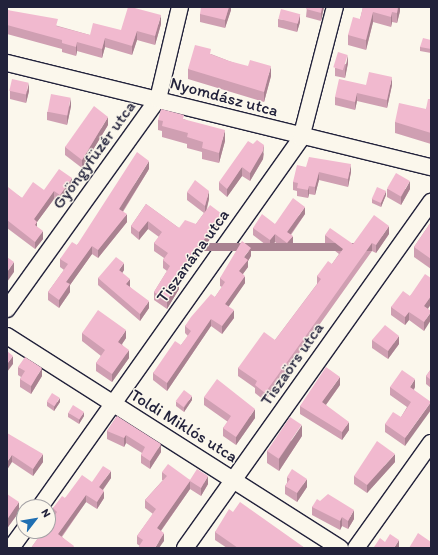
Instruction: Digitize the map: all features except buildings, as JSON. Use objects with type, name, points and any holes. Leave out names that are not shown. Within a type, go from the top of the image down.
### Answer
[{"type":"street","name":"Gyöngyfüzér utca","points":[[7,310],[158,98],[180,7]]},
{"type":"street","name":"Tiszanána utca","points":[[46,499],[111,404],[301,138],[336,7]]},
{"type":"street","name":"Nyomdász utca","points":[[7,63],[158,98],[301,138],[431,167]]},
{"type":"street","name":"Tiszaörs utca","points":[[185,548],[431,202]]},
{"type":"street","name":"Toldi Miklós utca","points":[[7,336],[111,404],[234,479],[340,548]]},
{"type":"street","points":[[356,548],[431,443]]},
{"type":"street","points":[[11,548],[18,539]]}]
